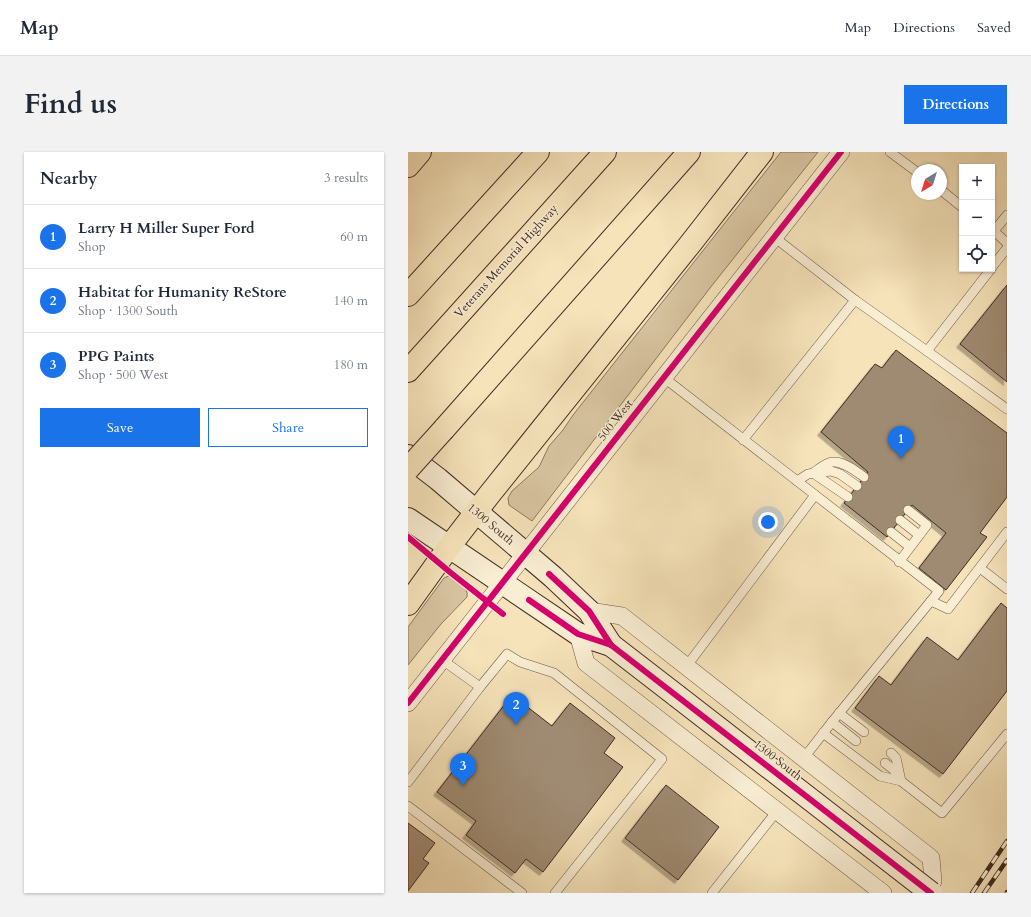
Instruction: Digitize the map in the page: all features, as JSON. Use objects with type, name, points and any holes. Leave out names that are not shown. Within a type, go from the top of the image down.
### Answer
[{"type":"highway","points":[[408,166],[420,152]]},
{"type":"highway","points":[[408,295],[538,152]]},
{"type":"highway","name":"Veterans Memorial Highway","points":[[408,371],[605,152]]},
{"type":"highway","points":[[408,469],[689,152]]},
{"type":"highway","points":[[408,604],[476,511],[762,152]]},
{"type":"main road","name":"1300 South","points":[[408,456],[476,511],[589,611],[611,645]]},
{"type":"main road","name":"1300 South","points":[[408,519],[578,634],[611,645],[931,893]]},
{"type":"street","name":"500 West","points":[[408,703],[441,659],[841,152]]},
{"type":"street","name":"1300 South","points":[[589,611],[622,616],[931,858],[933,881],[923,893]]},
{"type":"street","points":[[578,634],[586,663],[883,893]]},
{"type":"lane","points":[[890,152],[911,168]]},
{"type":"lane","points":[[947,195],[959,205]]},
{"type":"lane","points":[[995,228],[1007,215]]},
{"type":"lane","points":[[995,232],[1007,243]]},
{"type":"lane","points":[[774,237],[855,300],[1007,409]]},
{"type":"lane","points":[[995,263],[1007,248]]},
{"type":"lane","points":[[927,351],[988,272]]},
{"type":"lane","points":[[743,440],[855,300]]},
{"type":"lane","points":[[663,377],[899,562],[939,591],[839,712],[803,759]]},
{"type":"lane","points":[[813,473],[826,464],[833,462],[851,468],[864,477]]},
{"type":"lane","points":[[797,482],[808,474],[831,471],[840,474],[857,486]]},
{"type":"lane","points":[[813,473],[848,497]]},
{"type":"lane","points":[[686,667],[815,495]]},
{"type":"lane","points":[[899,562],[927,525],[908,510]]},
{"type":"lane","points":[[900,520],[919,535]]},
{"type":"lane","points":[[891,532],[910,547]]},
{"type":"lane","points":[[931,601],[948,609],[1007,532]]},
{"type":"lane","points":[[980,568],[1007,589]]},
{"type":"lane","points":[[408,782],[507,654],[520,662],[554,673],[662,759],[554,893]]},
{"type":"lane","points":[[441,659],[480,687]]},
{"type":"lane","points":[[839,712],[864,732]]},
{"type":"lane","points":[[832,722],[856,741]]},
{"type":"lane","points":[[823,733],[880,776],[901,781]]},
{"type":"lane","points":[[884,763],[894,770],[901,781],[942,813],[1007,734]]},
{"type":"lane","points":[[891,754],[896,758],[901,781]]},
{"type":"lane","points":[[408,806],[522,893]]},
{"type":"lane","points":[[712,893],[777,811]]},
{"type":"shaded area","points":[[781,152],[818,152],[710,288],[532,521],[509,505],[508,498],[512,491],[539,467],[549,446]]},
{"type":"shaded area","points":[[451,575],[465,587],[467,597],[441,624],[408,665],[408,627],[444,578]]},
{"type":"building","points":[[1007,285],[1007,382],[960,344]]},
{"type":"building","points":[[896,350],[1007,433],[1007,497],[980,533],[987,537],[946,590],[919,568],[946,533],[912,505],[887,537],[844,503],[868,472],[821,432],[875,364],[882,368]]},
{"type":"building","points":[[1001,603],[1007,608],[1007,691],[943,774],[855,708],[879,676],[891,685],[927,637],[958,660]]},
{"type":"building","points":[[512,695],[552,726],[570,703],[615,738],[604,753],[623,767],[543,872],[526,859],[515,873],[466,835],[476,821],[437,792]]},
{"type":"building","points":[[666,785],[719,827],[678,880],[625,838]]},
{"type":"building","points":[[408,823],[435,843],[423,859],[429,863],[408,891]]},
{"type":"railway","points":[[972,893],[1007,841]]},
{"type":"railway","points":[[984,893],[1007,860]]},
{"type":"cycle path","points":[[408,703],[841,152]]},
{"type":"cycle path","points":[[408,537],[503,614]]},
{"type":"cycle path","points":[[549,574],[589,611],[611,645]]},
{"type":"cycle path","points":[[529,600],[578,634],[611,645],[931,893]]},
{"type":"place","name":"Larry H Miller Super Ford","points":[[901,459]]},
{"type":"place","name":"Habitat for Humanity ReStore","points":[[516,725]]},
{"type":"place","name":"PPG Paints","points":[[463,786]]}]
